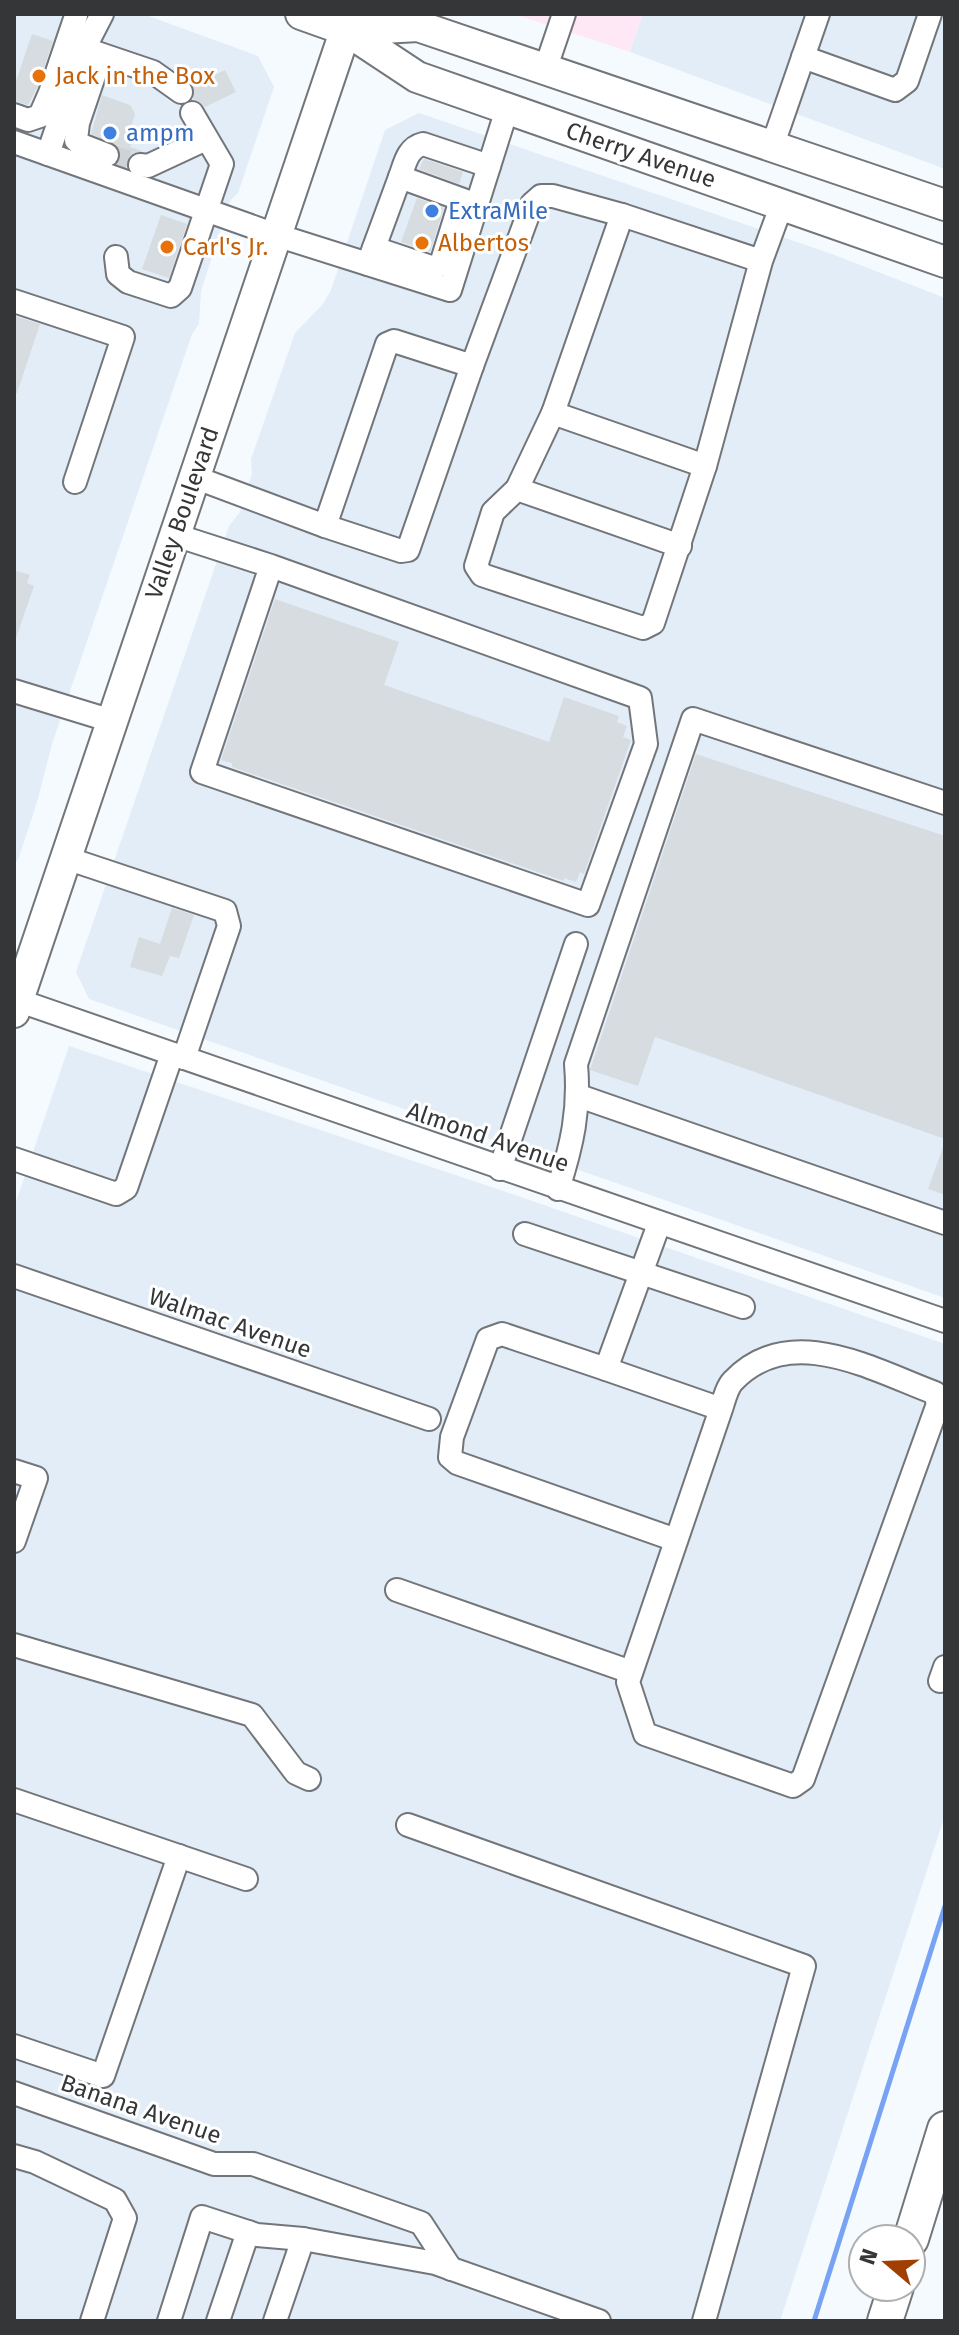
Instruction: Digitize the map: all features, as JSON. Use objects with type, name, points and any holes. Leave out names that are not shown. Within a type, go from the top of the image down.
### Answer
[{"type":"highway","points":[[916,2223],[945,2129]]},
{"type":"main road","name":"Cherry Avenue","points":[[301,14],[348,22],[418,26],[945,205]]},
{"type":"main road","name":"Cherry Avenue","points":[[348,22],[417,77],[945,262]]},
{"type":"main road","name":"Valley Boulevard","points":[[15,1004],[348,22]]},
{"type":"street","points":[[545,70],[564,14]]},
{"type":"street","points":[[772,147],[818,14]]},
{"type":"street","points":[[803,57],[895,90],[907,81],[930,14]]},
{"type":"street","points":[[14,115],[28,120],[40,116],[74,15],[100,18],[76,140],[107,155]]},
{"type":"street","points":[[93,52],[153,72],[181,92]]},
{"type":"street","points":[[48,154],[93,52]]},
{"type":"street","points":[[14,142],[276,235],[371,256],[450,290],[469,202],[489,166],[507,109]]},
{"type":"street","points":[[116,257],[118,274],[128,282],[171,296],[180,288],[222,164],[192,113]]},
{"type":"street","points":[[140,165],[148,166],[206,139]]},
{"type":"street","points":[[371,256],[409,153],[423,144],[489,166]]},
{"type":"street","points":[[400,177],[469,202]]},
{"type":"street","points":[[194,477],[325,526],[401,551],[408,550],[532,204],[541,196],[553,196],[622,215],[761,261]]},
{"type":"street","points":[[622,215],[553,413],[517,489],[493,512],[476,566],[482,575],[643,628],[653,623],[680,546],[761,261],[782,204]]},
{"type":"street","points":[[14,301],[123,337],[75,482]]},
{"type":"street","points":[[325,526],[387,344],[394,341],[472,366]]},
{"type":"street","points":[[553,413],[705,466]]},
{"type":"street","points":[[517,489],[680,546]]},
{"type":"street","points":[[175,535],[271,566],[640,698],[646,744],[588,905],[202,772],[271,566]]},
{"type":"street","points":[[14,691],[112,721]]},
{"type":"street","points":[[558,1189],[568,1156],[579,1096],[576,1064],[693,719],[945,803]]},
{"type":"street","points":[[14,1159],[116,1194],[126,1188],[229,926],[225,911],[66,858]]},
{"type":"street","points":[[500,1169],[576,944]]},
{"type":"street","name":"Almond Avenue","points":[[15,1004],[178,1056],[945,1321]]},
{"type":"street","points":[[579,1096],[945,1223]]},
{"type":"street","points":[[606,1369],[659,1224]]},
{"type":"street","points":[[525,1234],[743,1307]]},
{"type":"street","name":"Walmac Avenue","points":[[14,1276],[429,1419]]},
{"type":"street","points":[[676,1540],[457,1463],[450,1457],[452,1437],[488,1339],[502,1334],[721,1409]]},
{"type":"street","points":[[788,1351],[830,1354],[935,1393],[938,1404],[803,1779],[793,1786],[645,1734],[628,1682],[721,1409],[732,1382],[763,1360],[788,1351]]},
{"type":"street","points":[[14,1471],[36,1478],[14,1541]]},
{"type":"street","points":[[397,1590],[631,1672]]},
{"type":"street","points":[[14,1645],[252,1715],[296,1773],[309,1779]]},
{"type":"street","points":[[14,1800],[246,1879]]},
{"type":"street","points":[[408,1825],[804,1966],[704,2321]]},
{"type":"street","points":[[14,2046],[103,2076],[179,1856]]},
{"type":"street","name":"Banana Avenue","points":[[14,2093],[214,2164],[253,2164],[421,2223],[451,2269]]},
{"type":"street","points":[[14,2156],[35,2162],[115,2200],[125,2218],[92,2321]]},
{"type":"street","points":[[169,2321],[202,2217],[248,2232],[435,2263],[599,2321]]},
{"type":"street","points":[[218,2321],[248,2232]]},
{"type":"street","points":[[275,2321],[303,2239]]},
{"type":"shaded area","points":[[14,14],[143,14],[258,56],[274,87],[238,193],[230,201],[201,291],[199,324],[192,334],[52,744],[18,860],[14,863]]},
{"type":"shaded area","points":[[514,14],[643,14],[630,52]]},
{"type":"shaded area","points":[[643,14],[945,14],[945,169],[630,52]]},
{"type":"shaded area","points":[[419,113],[832,254],[945,298],[945,1298],[89,999],[76,972],[229,526],[240,512],[252,474],[251,459],[295,333],[323,304],[331,290],[385,130]]},
{"type":"shaded area","points":[[69,1046],[512,1194],[945,1344],[945,1815],[780,2321],[14,2321],[14,1208]]},
{"type":"building","name":"Jack in the Box","points":[[32,34],[53,41],[28,105],[14,101],[14,87]]},
{"type":"building","points":[[225,70],[236,92],[205,107],[193,99],[193,85]]},
{"type":"building","name":"ampm","points":[[102,95],[130,105],[135,114],[131,127],[137,129],[130,147],[143,151],[129,156],[127,167],[117,164],[121,154],[117,146],[91,134]]},
{"type":"building","points":[[424,159],[463,172],[459,184],[419,169]]},
{"type":"building","points":[[417,198],[444,208],[430,252],[401,242]]},
{"type":"building","name":"Carl's Jr.","points":[[161,215],[187,224],[169,278],[142,269]]},
{"type":"building","points":[[14,316],[40,324],[17,393],[14,393]]},
{"type":"building","points":[[14,570],[30,575],[27,583],[34,586],[16,638]]},
{"type":"building","points":[[275,599],[399,642],[384,685],[549,742],[564,697],[619,716],[617,722],[627,726],[623,737],[631,740],[584,874],[580,872],[576,882],[564,878],[564,881],[232,767],[232,763],[221,760]]},
{"type":"building","points":[[696,754],[945,836],[945,1139],[655,1037],[638,1086],[590,1070]]},
{"type":"building","points":[[172,908],[194,915],[179,958],[170,956],[162,976],[130,967],[139,937],[160,944]]},
{"type":"building","points":[[945,1147],[945,1195],[928,1189]]},
{"type":"waterway","points":[[814,2321],[945,1906]]},
{"type":"tunnel","points":[[107,155],[140,165]]},
{"type":"place","name":"Jack in the Box","points":[[39,76]]},
{"type":"place","name":"ampm","points":[[110,133]]},
{"type":"place","name":"ExtraMile","points":[[432,211]]},
{"type":"place","name":"Albertos","points":[[422,243]]},
{"type":"place","name":"Carl's Jr.","points":[[167,247]]}]
